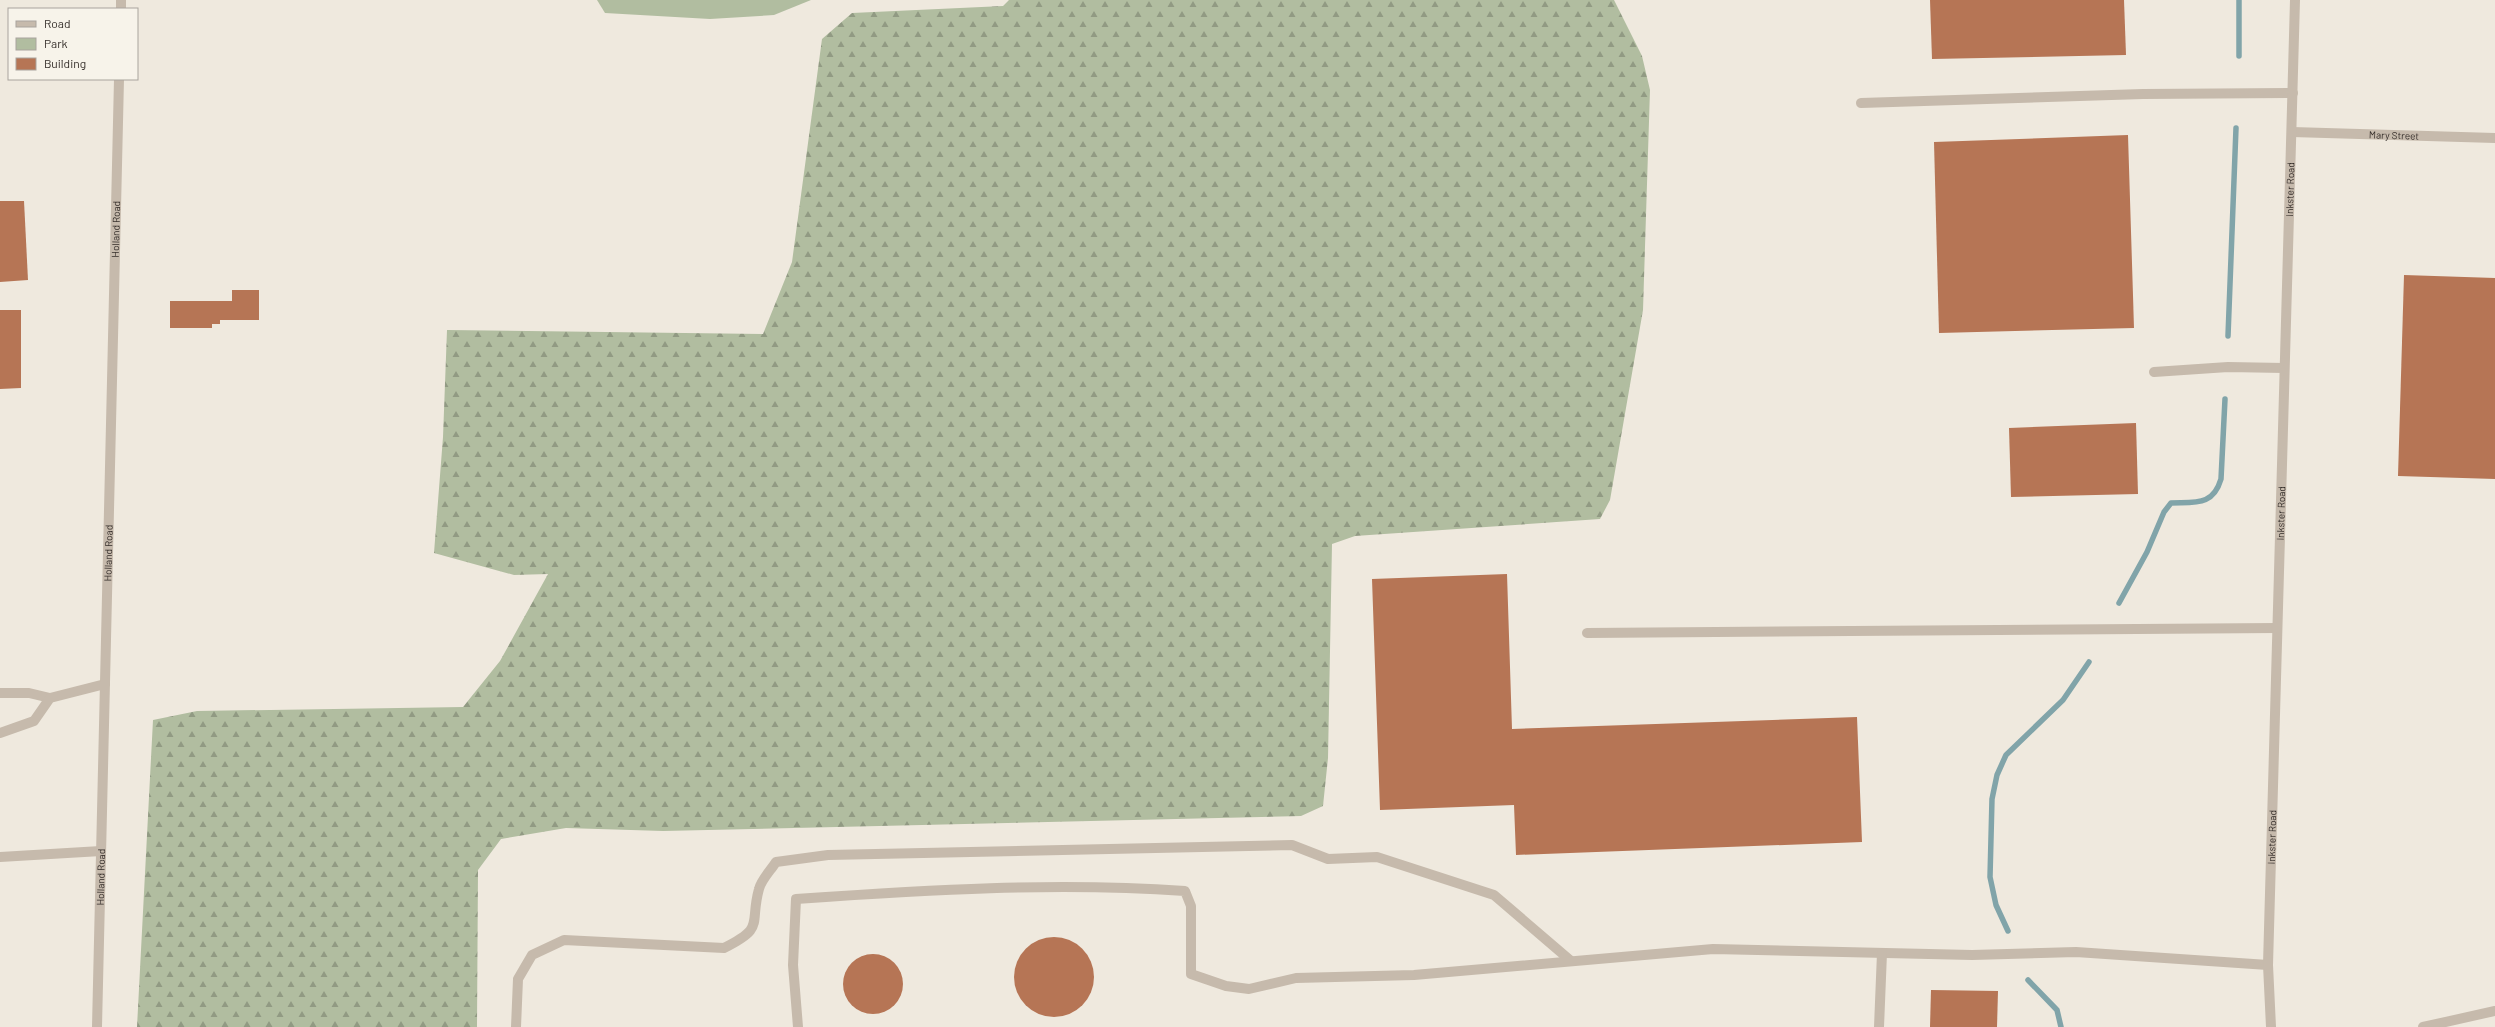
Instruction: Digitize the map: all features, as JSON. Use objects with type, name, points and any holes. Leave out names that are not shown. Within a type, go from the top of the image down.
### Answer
[{"type":"street","name":"Inkster Road","points":[[2271,1027],[2268,965],[2295,0]]},
{"type":"street","name":"Holland Road","points":[[97,1027],[119,80]]},
{"type":"street","points":[[1861,103],[2143,94],[2293,93]]},
{"type":"street","name":"Mary Street","points":[[2292,132],[2495,138]]},
{"type":"street","points":[[2154,372],[2228,367],[2284,368]]},
{"type":"street","points":[[1587,633],[2277,628]]},
{"type":"street","points":[[0,693],[29,693],[50,698],[105,684]]},
{"type":"street","points":[[0,733],[34,721],[50,698]]},
{"type":"street","points":[[516,1027],[518,979],[532,955],[564,940],[724,948],[744,938],[756,923],[759,888],[776,862],[828,855],[1292,845],[1328,859],[1377,856],[1494,895],[1571,961]]},
{"type":"street","points":[[0,857],[101,851]]},
{"type":"street","points":[[798,1027],[793,965],[796,899],[949,889],[1140,888],[1185,891],[1191,906],[1191,974],[1226,986],[1249,989],[1296,978],[1414,974],[1713,950],[1972,955],[2076,952],[2268,965]]},
{"type":"street","points":[[1879,1027],[1882,954]]},
{"type":"street","points":[[2423,1027],[2495,1010]]},
{"type":"green space","points":[[597,0],[811,0],[774,15],[710,19],[605,13]]},
{"type":"green space","points":[[1009,0],[1614,0],[1642,56],[1650,90],[1643,310],[1610,500],[1600,519],[1355,536],[1332,544],[1328,758],[1323,806],[1301,816],[663,831],[566,828],[501,839],[478,870],[477,1027],[137,1027],[153,720],[197,711],[463,707],[500,661],[548,574],[514,575],[434,553],[443,437],[447,330],[763,334],[792,262],[822,39],[852,13],[1003,6]]},
{"type":"building","points":[[1930,0],[2124,0],[2126,55],[1932,59]]},
{"type":"building","points":[[2128,135],[2134,328],[1939,333],[1934,142]]},
{"type":"building","points":[[0,201],[24,201],[28,280],[0,282]]},
{"type":"building","points":[[2404,275],[2495,278],[2495,479],[2398,476]]},
{"type":"building","points":[[232,290],[259,290],[259,320],[220,320],[220,324],[212,324],[212,328],[170,328],[170,301],[232,301]]},
{"type":"building","points":[[0,310],[21,310],[21,388],[0,389]]},
{"type":"building","points":[[2136,423],[2138,494],[2011,497],[2009,428]]},
{"type":"building","points":[[1507,574],[1512,729],[1857,717],[1862,842],[1516,855],[1514,805],[1380,810],[1372,579]]},
{"type":"building","points":[[1054,937],[1069,940],[1082,949],[1091,962],[1094,977],[1091,992],[1082,1005],[1069,1014],[1054,1017],[1039,1014],[1026,1005],[1017,992],[1014,977],[1017,962],[1026,949],[1039,940]]},
{"type":"building","points":[[867,954],[879,954],[890,959],[898,967],[903,978],[901,996],[890,1009],[879,1014],[867,1014],[856,1009],[848,1001],[843,990],[843,978],[848,967],[856,959]]},
{"type":"building","points":[[1931,990],[1998,991],[1997,1027],[1930,1027]]},
{"type":"waterway","points":[[2239,0],[2239,56]]},
{"type":"waterway","points":[[2228,336],[2236,128]]},
{"type":"waterway","points":[[2119,603],[2147,552],[2164,512],[2171,503],[2202,501],[2213,494],[2218,488],[2221,479],[2225,399]]},
{"type":"waterway","points":[[2008,931],[1996,905],[1990,877],[1992,799],[1997,775],[2006,755],[2063,700],[2089,662]]},
{"type":"waterway","points":[[2028,980],[2057,1010],[2061,1027]]}]
